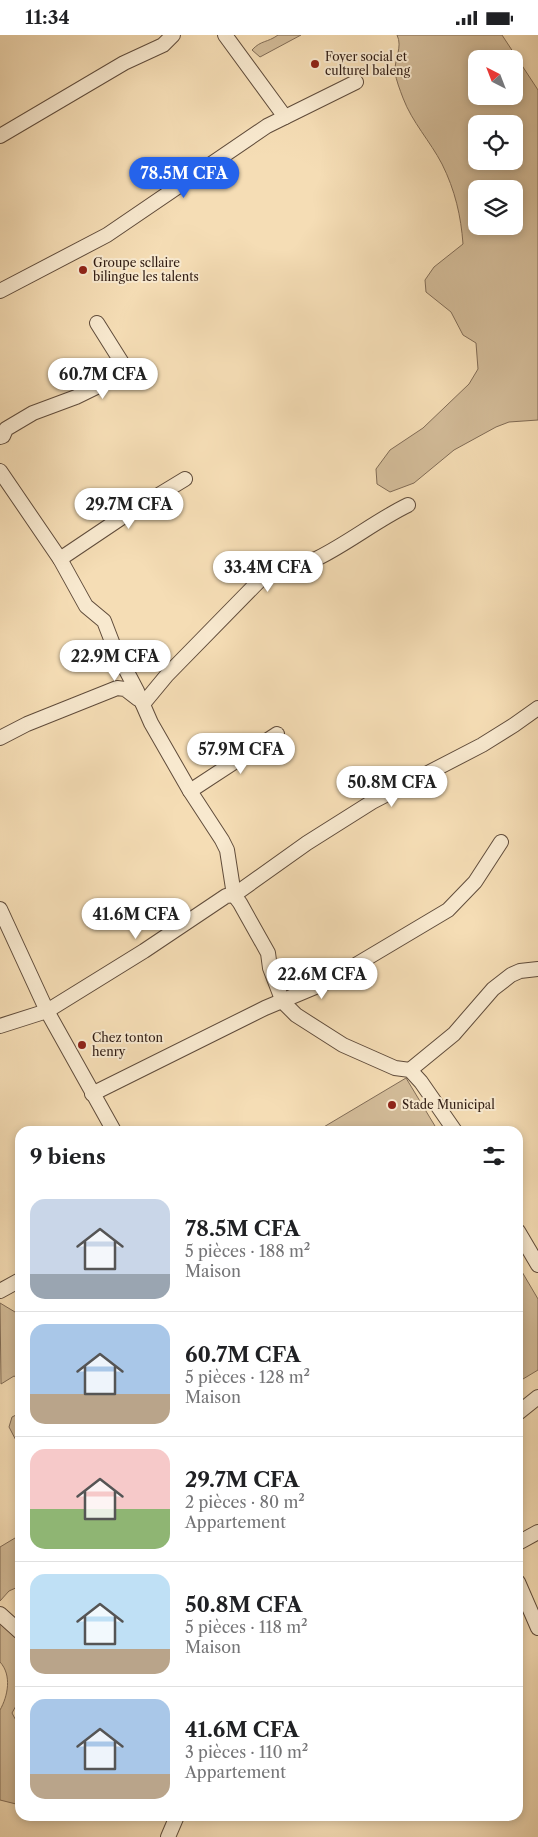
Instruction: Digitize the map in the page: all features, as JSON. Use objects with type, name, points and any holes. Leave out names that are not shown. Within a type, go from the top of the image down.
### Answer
[{"type":"street","points":[[0,136],[116,68],[163,45],[173,35]]},
{"type":"street","points":[[225,35],[285,117]]},
{"type":"street","points":[[0,291],[107,235],[267,126],[356,82]]},
{"type":"street","points":[[0,437],[3,436],[6,429],[32,413],[76,397],[117,377],[124,366],[98,323]]},
{"type":"street","points":[[0,471],[60,559],[86,606],[104,621],[114,647],[151,723],[227,850],[234,895],[268,953],[270,968],[283,1002],[296,1015],[343,1045],[395,1068],[410,1070],[421,1082],[452,1126]]},
{"type":"street","points":[[60,559],[124,516],[185,479]]},
{"type":"street","points":[[142,703],[260,580],[269,575],[316,559],[408,505]]},
{"type":"street","points":[[0,737],[27,724],[117,688],[125,689],[142,703]]},
{"type":"street","points":[[0,1026],[47,1011],[226,897],[234,895],[307,843],[372,802],[482,745],[538,708]]},
{"type":"street","points":[[190,791],[277,734]]},
{"type":"street","points":[[92,1094],[265,1008],[327,982],[448,910],[475,882],[502,842]]},
{"type":"street","points":[[0,909],[47,1011],[111,1126]]},
{"type":"street","points":[[410,1070],[454,1034],[493,989],[511,975],[520,971],[538,969]]},
{"type":"street","points":[[523,1240],[538,1265]]},
{"type":"street","points":[[0,1291],[15,1283]]},
{"type":"street","points":[[523,1409],[538,1397]]},
{"type":"street","points":[[523,1540],[536,1531]]},
{"type":"street","points":[[523,1594],[538,1628]]},
{"type":"street","points":[[0,1614],[15,1628]]},
{"type":"street","points":[[168,1837],[174,1821]]},
{"type":"shaded area","points":[[278,35],[301,35],[260,57],[252,50],[258,45]]},
{"type":"shaded area","points":[[397,35],[502,35],[512,50],[468,50],[468,105],[523,105],[523,67],[538,90],[538,420],[509,422],[496,427],[454,450],[414,483],[390,492],[377,484],[376,469],[390,450],[423,428],[469,384],[478,369],[476,343],[463,335],[451,312],[426,292],[425,280],[434,267],[463,244],[462,234],[457,203],[447,174],[411,115],[398,85],[395,72],[399,44]]},
{"type":"shaded area","name":"Stade Municipal","points":[[406,1078],[435,1126],[325,1126]]},
{"type":"shaded area","points":[[523,1274],[538,1299],[538,1370],[523,1379]]},
{"type":"shaded area","points":[[0,1303],[15,1312],[15,1376],[1,1384]]},
{"type":"shaded area","points":[[15,1416],[15,1438],[9,1427],[12,1417]]},
{"type":"shaded area","points":[[15,1538],[15,1588],[9,1591],[0,1601],[0,1547]]},
{"type":"shaded area","points":[[0,1619],[15,1631],[15,1708],[12,1713],[15,1719],[15,1804],[0,1800],[0,1710],[8,1686],[4,1667],[0,1662]]},
{"type":"place","name":"Foyer social et culturel baleng","points":[[315,64]]},
{"type":"place","name":"Groupe scllaire bilingue les talents","points":[[83,270]]},
{"type":"place","name":"Chez tonton henry","points":[[82,1045]]},
{"type":"place","name":"Stade Municipal","points":[[392,1105]]}]
